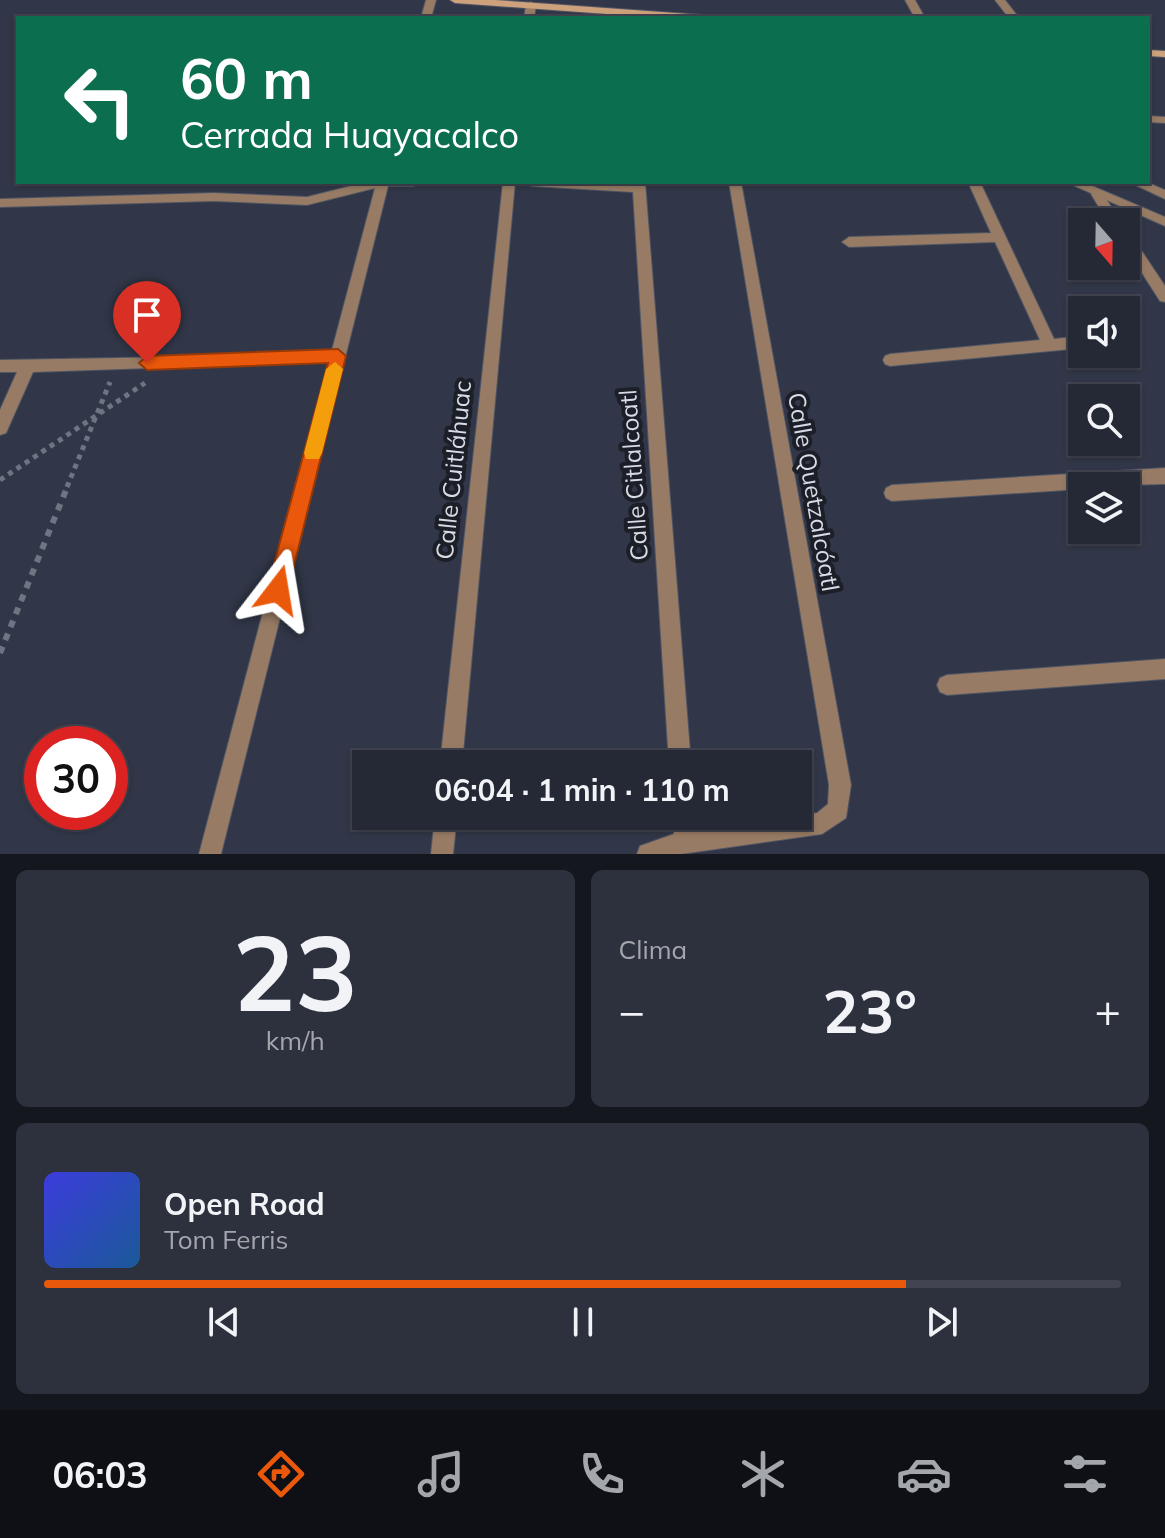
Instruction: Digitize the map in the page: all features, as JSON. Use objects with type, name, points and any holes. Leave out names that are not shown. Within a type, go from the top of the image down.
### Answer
[{"type":"main road","points":[[455,0],[633,16]]},
{"type":"street","points":[[1000,0],[1012,16]]},
{"type":"street","points":[[529,16],[531,5]]},
{"type":"street","points":[[0,203],[214,197],[307,201],[375,184]]},
{"type":"street","points":[[210,854],[382,184]]},
{"type":"street","name":"Calle Cuitláhuac","points":[[452,750],[509,184]]},
{"type":"street","points":[[604,184],[640,185]]},
{"type":"street","name":"Calle Quetzalcóatl","points":[[686,841],[822,823],[838,810],[840,785],[735,184]]},
{"type":"street","points":[[975,184],[1050,345]]},
{"type":"street","points":[[1076,184],[1165,222]]},
{"type":"street","points":[[1140,184],[1165,195]]},
{"type":"street","name":"Calle Citlalcoatl","points":[[640,185],[679,750]]},
{"type":"street","points":[[1097,194],[1106,208]]},
{"type":"street","points":[[849,242],[1000,237]]},
{"type":"street","points":[[1140,259],[1165,297]]},
{"type":"street","points":[[890,360],[1068,343]]},
{"type":"street","points":[[0,366],[338,356]]},
{"type":"street","points":[[0,428],[28,365]]},
{"type":"street","points":[[892,493],[1165,476]]},
{"type":"street","points":[[947,685],[1165,669]]},
{"type":"street","points":[[442,854],[445,830]]},
{"type":"street","points":[[648,854],[686,841],[685,830]]},
{"type":"path","points":[[0,653],[118,363]]},
{"type":"path","points":[[0,480],[176,363]]},
{"type":"slow traffic","points":[[313,453],[335,369]]},
{"type":"route","points":[[147,363],[338,356],[278,590]]}]
